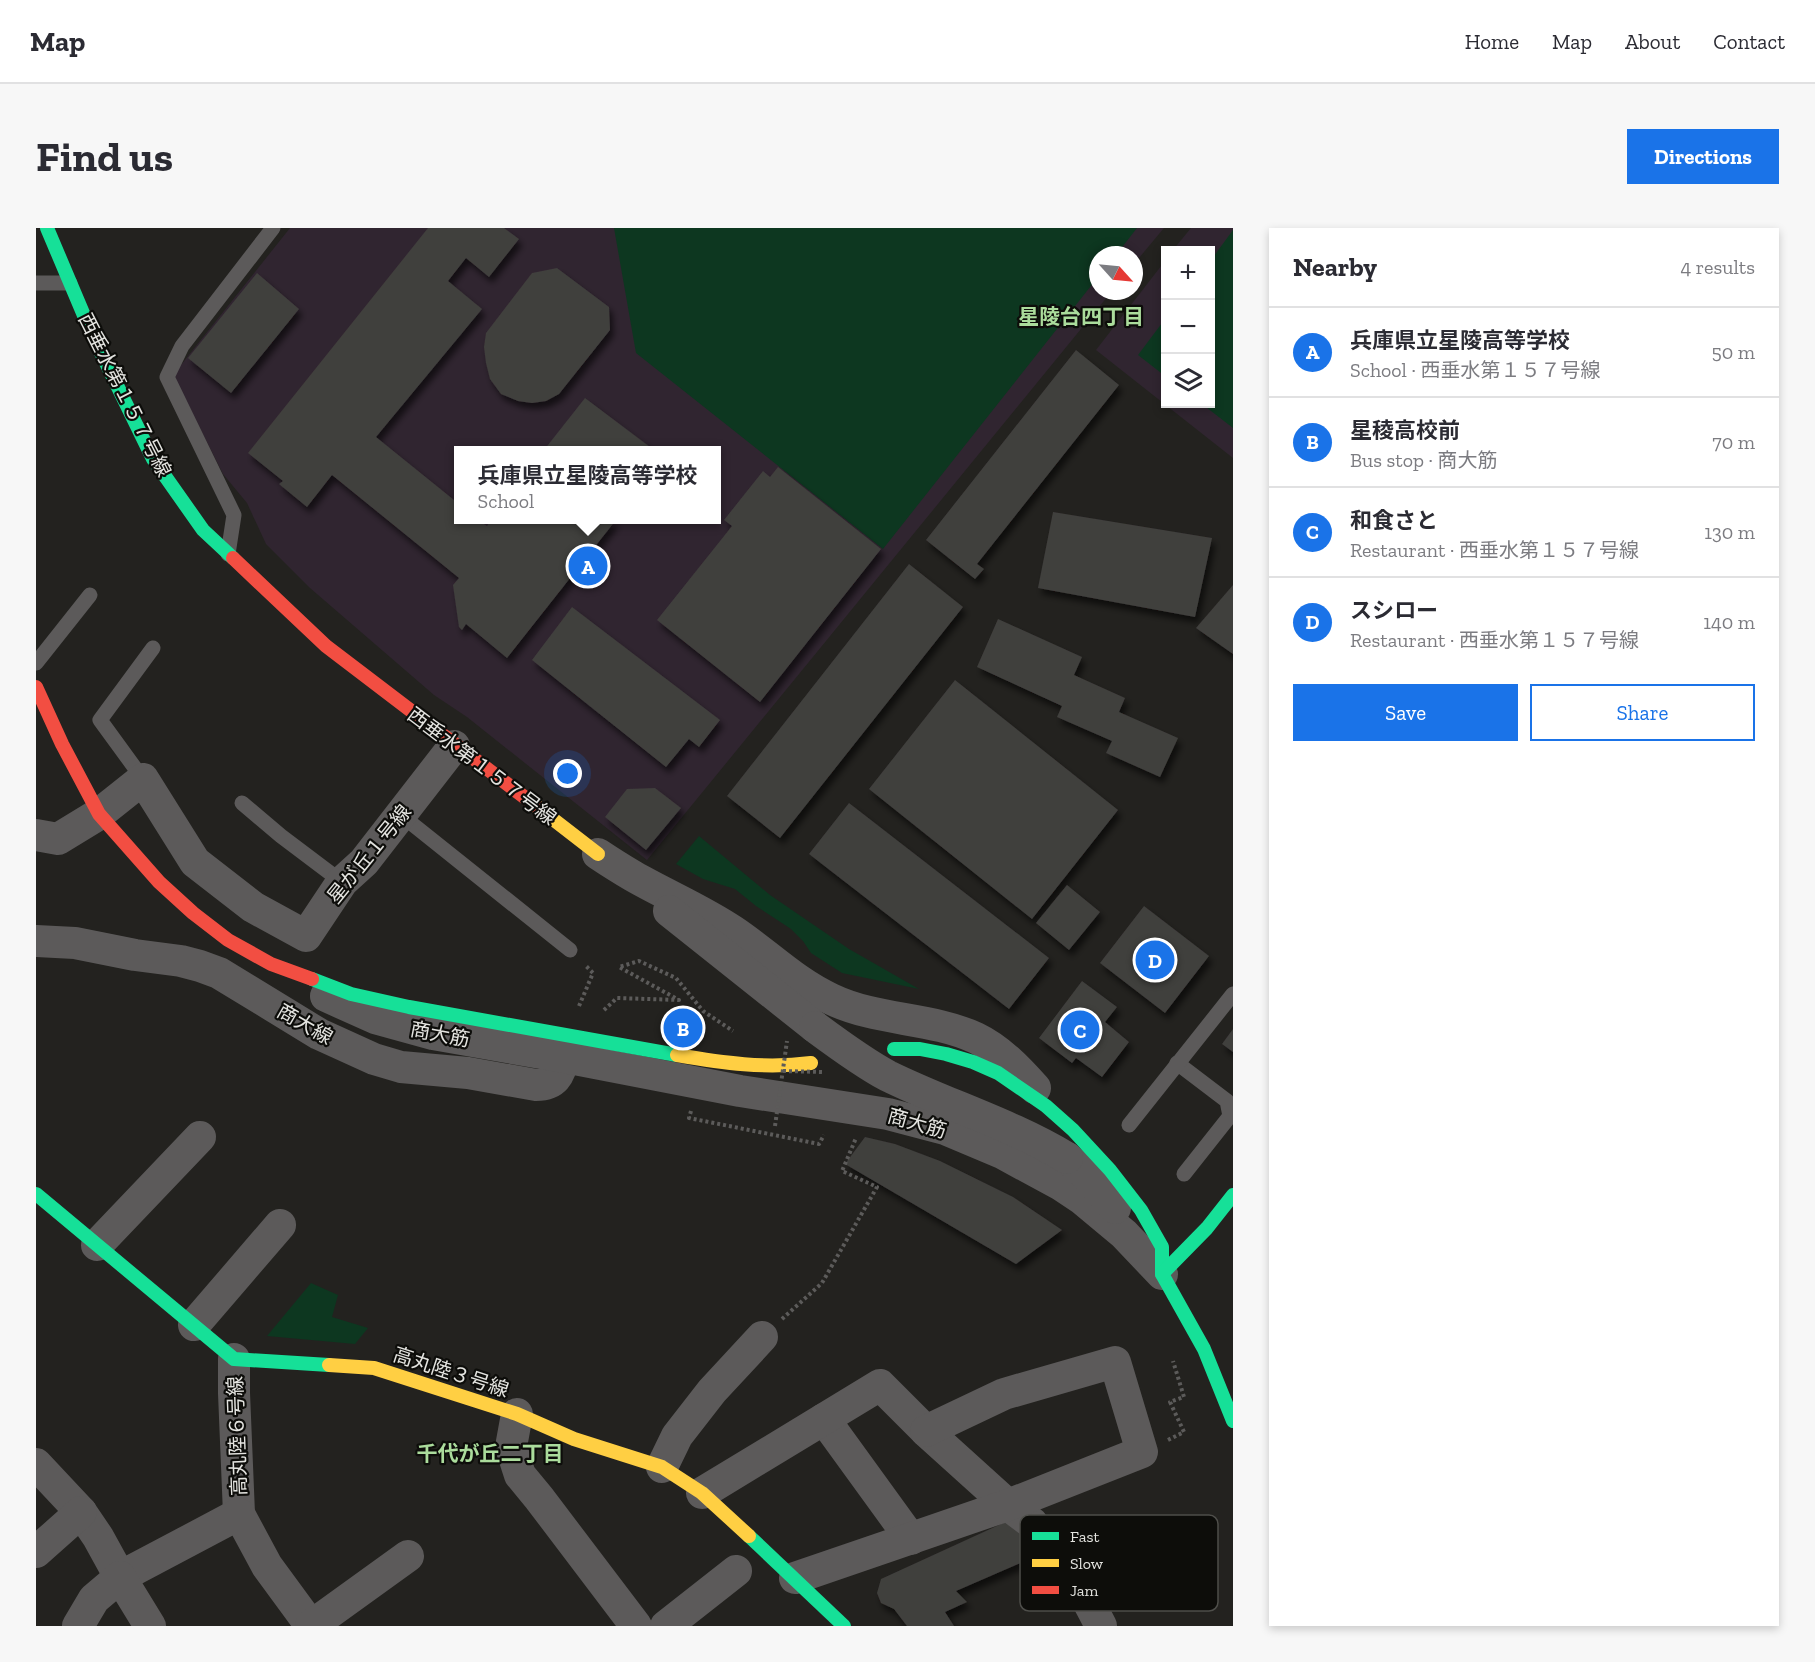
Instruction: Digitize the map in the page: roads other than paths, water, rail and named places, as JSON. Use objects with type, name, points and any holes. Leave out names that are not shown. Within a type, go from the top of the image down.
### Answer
[{"type":"street","name":"西垂水第１５７号線","points":[[47,228],[90,332],[153,459],[203,530],[326,646],[598,854],[735,932],[786,972],[830,999],[851,1008],[878,1015],[954,1030],[977,1039],[998,1052],[1018,1070],[1070,1144]]},
{"type":"street","name":"商大筋","points":[[36,687],[62,744],[99,814],[159,882],[193,914],[228,940],[346,1006],[386,1022],[433,1034],[740,1091],[888,1114],[945,1129],[1002,1153],[1061,1185],[1106,1218],[1153,1263]]},
{"type":"street","name":"星が丘１号線","points":[[143,779],[195,862],[253,907],[306,936],[342,882],[364,862],[454,746]]},
{"type":"street","points":[[36,835],[58,839],[99,814],[143,779]]},
{"type":"street","points":[[598,854],[805,1038],[863,1061],[886,1075],[1027,1136],[1070,1144]]},
{"type":"street","name":"商大線","points":[[36,941],[75,943],[200,966],[219,973],[319,1034],[374,1059],[401,1066],[547,1085],[555,1080],[564,1057]]},
{"type":"street","name":"商大筋","points":[[271,964],[351,994],[420,1009],[725,1063],[783,1067],[813,1064]]},
{"type":"street","points":[[894,1049],[921,1049],[973,1062],[998,1073],[1023,1089],[1070,1144],[1153,1263],[1204,1349],[1233,1421]]},
{"type":"street","points":[[98,1245],[200,1137]]},
{"type":"street","points":[[36,1194],[234,1359]]},
{"type":"street","points":[[1153,1263],[1207,1228],[1233,1195]]},
{"type":"street","points":[[194,1325],[280,1225]]},
{"type":"street","points":[[662,1467],[676,1436],[712,1390],[762,1337]]},
{"type":"street","name":"高丸陸３号線","points":[[234,1359],[374,1368],[517,1413],[574,1439],[662,1467],[702,1492],[844,1626]]},
{"type":"street","name":"高丸陸６号線","points":[[234,1359],[239,1514]]},
{"type":"street","points":[[795,1578],[1008,1505],[1142,1452],[1115,1362],[1004,1394],[926,1431]]},
{"type":"street","points":[[702,1492],[880,1385],[926,1431],[1021,1515]]},
{"type":"street","points":[[517,1413],[511,1447],[520,1475],[629,1623]]},
{"type":"street","points":[[824,1419],[910,1539]]},
{"type":"street","points":[[36,1464],[81,1512],[150,1626]]},
{"type":"street","points":[[36,1552],[81,1512]]},
{"type":"street","points":[[78,1626],[94,1599],[120,1577],[239,1514],[267,1566],[311,1626],[408,1556]]},
{"type":"street","points":[[666,1626],[736,1571]]},
{"type":"street","points":[[1093,1611],[1101,1626]]},
{"type":"lane","points":[[228,554],[234,515],[167,377],[182,346],[273,228]]},
{"type":"lane","points":[[36,283],[70,283]]},
{"type":"lane","points":[[36,663],[90,595]]},
{"type":"lane","points":[[143,779],[100,720],[153,648]]},
{"type":"lane","points":[[242,803],[342,882]]},
{"type":"lane","points":[[401,815],[570,950]]},
{"type":"lane","points":[[1129,1125],[1233,994]]},
{"type":"lane","points":[[1178,1063],[1227,1101],[1230,1116],[1184,1174]]},
{"type":"place","name":"兵庫県立星陵高等学校","points":[[588,566]]},
{"type":"place","name":"スシロー","points":[[1155,960]]},
{"type":"place","name":"星稜高校前","points":[[683,1028]]},
{"type":"place","name":"和食さと","points":[[1080,1030]]},
{"type":"district","name":"星陵台四丁目","points":[[1081,317]]},
{"type":"district","name":"千代が丘二丁目","points":[[490,1454]]}]
